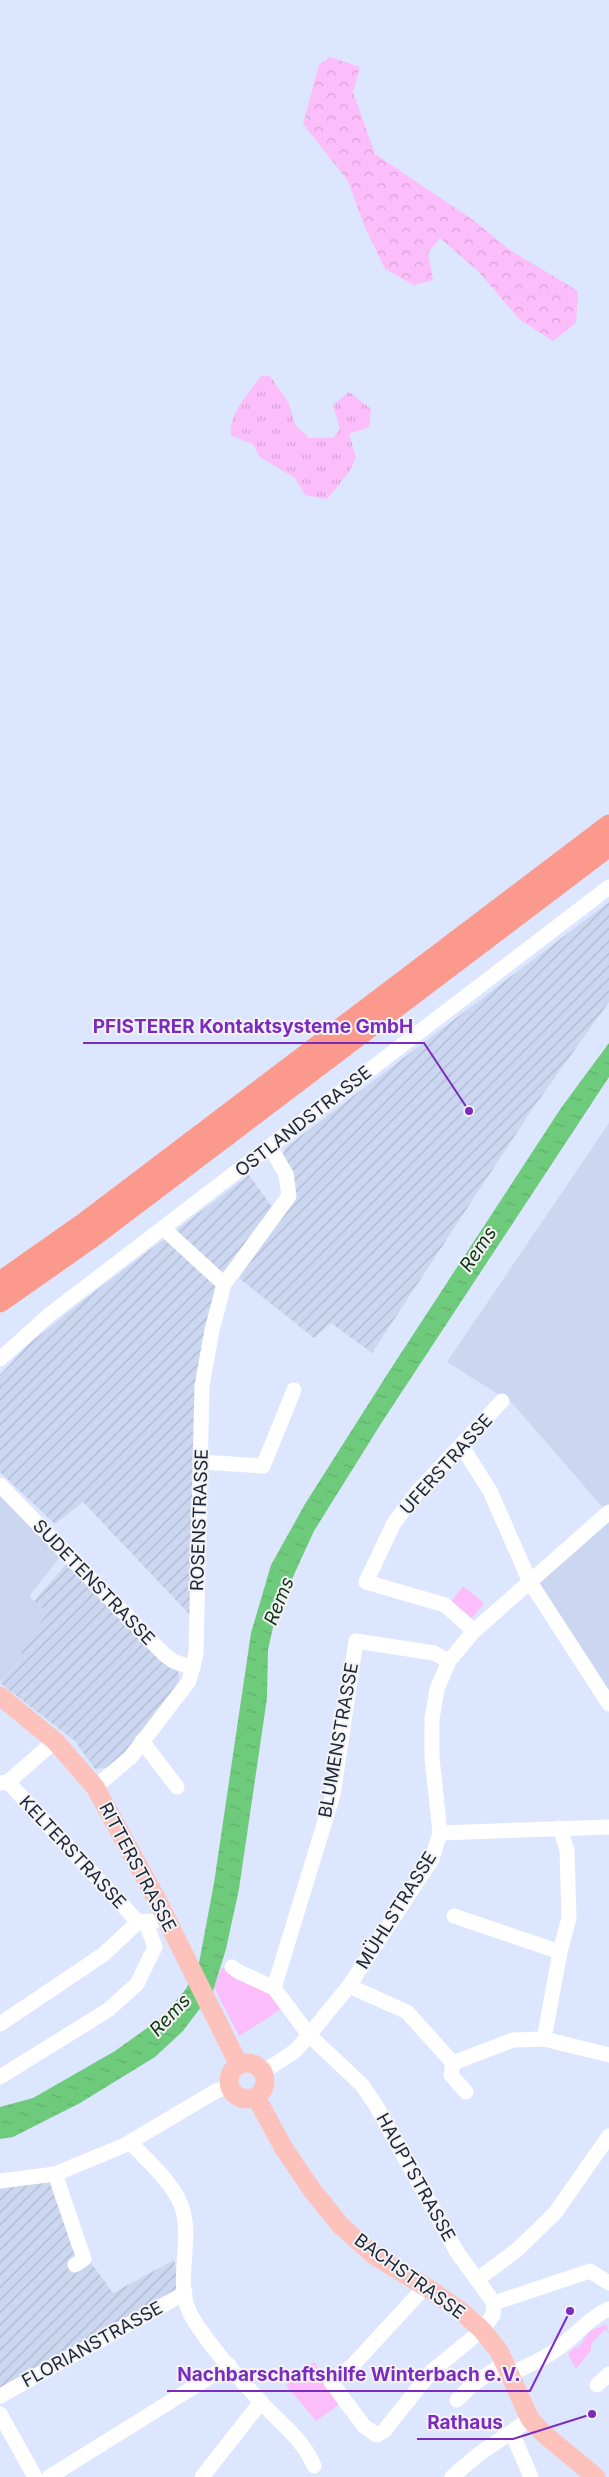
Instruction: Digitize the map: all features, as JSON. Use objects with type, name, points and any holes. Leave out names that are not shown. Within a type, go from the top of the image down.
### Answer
[{"type":"highway","points":[[0,1282],[84,1223],[609,825]]},
{"type":"highway","points":[[0,1302],[94,1236],[609,846]]},
{"type":"main road","name":"RITTERSTRASSE","points":[[0,1696],[56,1741],[95,1787],[166,1918],[239,2065]]},
{"type":"main road","points":[[250,2064],[263,2072],[265,2078],[264,2088],[256,2096],[240,2098],[230,2086],[231,2074],[239,2065],[250,2064]]},
{"type":"main road","name":"BACHSTRASSE","points":[[256,2096],[283,2146],[312,2190],[341,2226],[375,2256],[425,2286],[462,2312],[492,2340],[508,2368],[530,2419]]},
{"type":"main road","points":[[530,2419],[596,2477]]},
{"type":"street","name":"OSTLANDSTRASSE","points":[[0,1359],[49,1315],[270,1148],[609,887]]},
{"type":"street","name":"ROSENSTRASSE","points":[[95,1787],[130,1758],[189,1681],[194,1668],[196,1654],[202,1386],[212,1330],[224,1284],[289,1196],[286,1174],[270,1148]]},
{"type":"street","points":[[163,1228],[224,1284]]},
{"type":"street","points":[[200,1462],[263,1466],[294,1390]]},
{"type":"street","name":"UFERSTRASSE","points":[[474,1630],[445,1605],[366,1582],[394,1523],[418,1491],[502,1401]]},
{"type":"street","points":[[462,1445],[490,1491],[530,1582],[609,1704]]},
{"type":"street","name":"SUDETENSTRASSE","points":[[0,1485],[165,1655],[173,1661],[194,1668]]},
{"type":"street","name":"MÜHLSTRASSE","points":[[309,2035],[349,1986],[432,1858],[440,1833],[432,1758],[432,1719],[437,1689],[450,1661],[474,1630],[609,1512]]},
{"type":"street","name":"BLUMENSTRASSE","points":[[274,1988],[332,1795],[356,1641],[434,1653],[450,1661]]},
{"type":"street","points":[[4,1782],[56,1741]]},
{"type":"street","points":[[142,1742],[177,1788]]},
{"type":"street","name":"KELTERSTRASSE","points":[[4,1782],[142,1923]]},
{"type":"street","points":[[440,1833],[609,1827]]},
{"type":"street","points":[[544,2039],[560,1952],[570,1918],[567,1850],[560,1828]]},
{"type":"street","points":[[454,1916],[560,1952]]},
{"type":"street","points":[[0,2024],[104,1954],[142,1923],[166,1918]]},
{"type":"street","points":[[0,2077],[108,2010],[137,1984],[155,1947],[142,1923]]},
{"type":"street","points":[[232,1967],[274,1988]]},
{"type":"street","points":[[349,1986],[407,2012],[452,2063],[452,2075],[466,2092]]},
{"type":"street","name":"HAUPTSTRASSE","points":[[274,1988],[309,2035],[362,2085],[376,2104],[457,2252],[494,2303]]},
{"type":"street","points":[[263,2072],[295,2051],[309,2035]]},
{"type":"street","points":[[452,2063],[513,2040],[544,2039],[609,2055]]},
{"type":"street","points":[[0,2181],[55,2174],[131,2143],[216,2090],[230,2086]]},
{"type":"street","points":[[478,2279],[523,2244],[555,2213],[609,2136]]},
{"type":"street","points":[[131,2143],[176,2195],[184,2215],[185,2293],[191,2316],[229,2365],[301,2444],[310,2456],[314,2466]]},
{"type":"street","points":[[55,2174],[84,2259],[74,2265]]},
{"type":"street","points":[[425,2286],[352,2366],[331,2382],[364,2426],[377,2436],[384,2431],[431,2372],[482,2330],[493,2315],[494,2303],[590,2271],[609,2283]]},
{"type":"street","name":"FLORIANSTRASSE","points":[[0,2396],[185,2293]]},
{"type":"street","points":[[457,2400],[473,2384],[508,2368],[541,2360],[558,2349],[593,2317],[609,2308]]},
{"type":"street","points":[[49,2477],[229,2365]]},
{"type":"street","points":[[597,2385],[609,2374]]},
{"type":"street","points":[[202,2477],[261,2402]]},
{"type":"street","points":[[0,2414],[36,2477]]},
{"type":"street","points":[[452,2477],[479,2454],[530,2419]]},
{"type":"street","points":[[512,2433],[531,2477]]},
{"type":"shaded area","points":[[609,902],[609,1002],[533,1108],[372,1353],[331,1323],[314,1338],[239,1278],[294,1201],[294,1175],[283,1155],[285,1148]]},
{"type":"shaded area","points":[[609,1123],[609,1700],[528,1575],[605,1510],[512,1403],[447,1362]]},
{"type":"shaded area","points":[[249,1175],[273,1208],[204,1335],[194,1408],[190,1615],[83,1502],[55,1524],[0,1472],[0,1375],[30,1343],[81,1302]]},
{"type":"shaded area","points":[[0,1494],[61,1556],[29,1596],[48,1613],[22,1645],[25,1654],[0,1682]]},
{"type":"shaded area","points":[[69,1561],[178,1672],[179,1677],[179,1682],[162,1706],[126,1750],[107,1768],[95,1769],[75,1741],[0,1683],[24,1655],[21,1651],[22,1645],[48,1613],[34,1601]]},
{"type":"shaded area","points":[[57,2179],[91,2263],[113,2293],[174,2260],[180,2287],[0,2401],[0,2188]]},
{"type":"green space","points":[[330,57],[360,67],[353,92],[375,154],[473,220],[510,250],[578,291],[576,323],[553,341],[519,319],[479,272],[440,238],[428,253],[433,280],[414,285],[385,269],[364,225],[348,181],[303,124],[319,65]]},
{"type":"green space","points":[[261,376],[270,376],[289,404],[295,425],[309,438],[333,438],[340,429],[333,405],[349,392],[371,409],[369,427],[349,434],[356,458],[349,472],[327,499],[305,495],[295,478],[260,457],[253,444],[231,436],[231,428],[236,412]]},
{"type":"green space","points":[[463,1586],[484,1603],[472,1618],[451,1602]]},
{"type":"green space","points":[[222,1967],[274,1993],[283,2008],[239,2036],[214,1987]]},
{"type":"green space","points":[[606,2324],[609,2333],[605,2329],[591,2344],[591,2350],[576,2369],[568,2354],[575,2347],[578,2348],[589,2332]]},
{"type":"green space","points":[[314,2362],[342,2402],[316,2421],[286,2385]]},
{"type":"water","name":"Rems","points":[[609,1043],[609,1077],[382,1422],[314,1531],[276,1614],[268,1650],[267,1698],[239,1889],[226,1949],[213,1991],[183,2031],[155,2057],[80,2103],[13,2137],[0,2139],[0,2107],[33,2098],[115,2051],[161,2018],[186,1989],[199,1963],[214,1883],[251,1633],[271,1565],[305,1504],[390,1370],[561,1108]]},
{"type":"place","name":"PFISTERER Kontaktsysteme GmbH","points":[[469,1111]]},
{"type":"place","name":"Nachbarschaftshilfe Winterbach e.V.","points":[[570,2311]]},
{"type":"place","name":"Rathaus","points":[[592,2414]]}]
